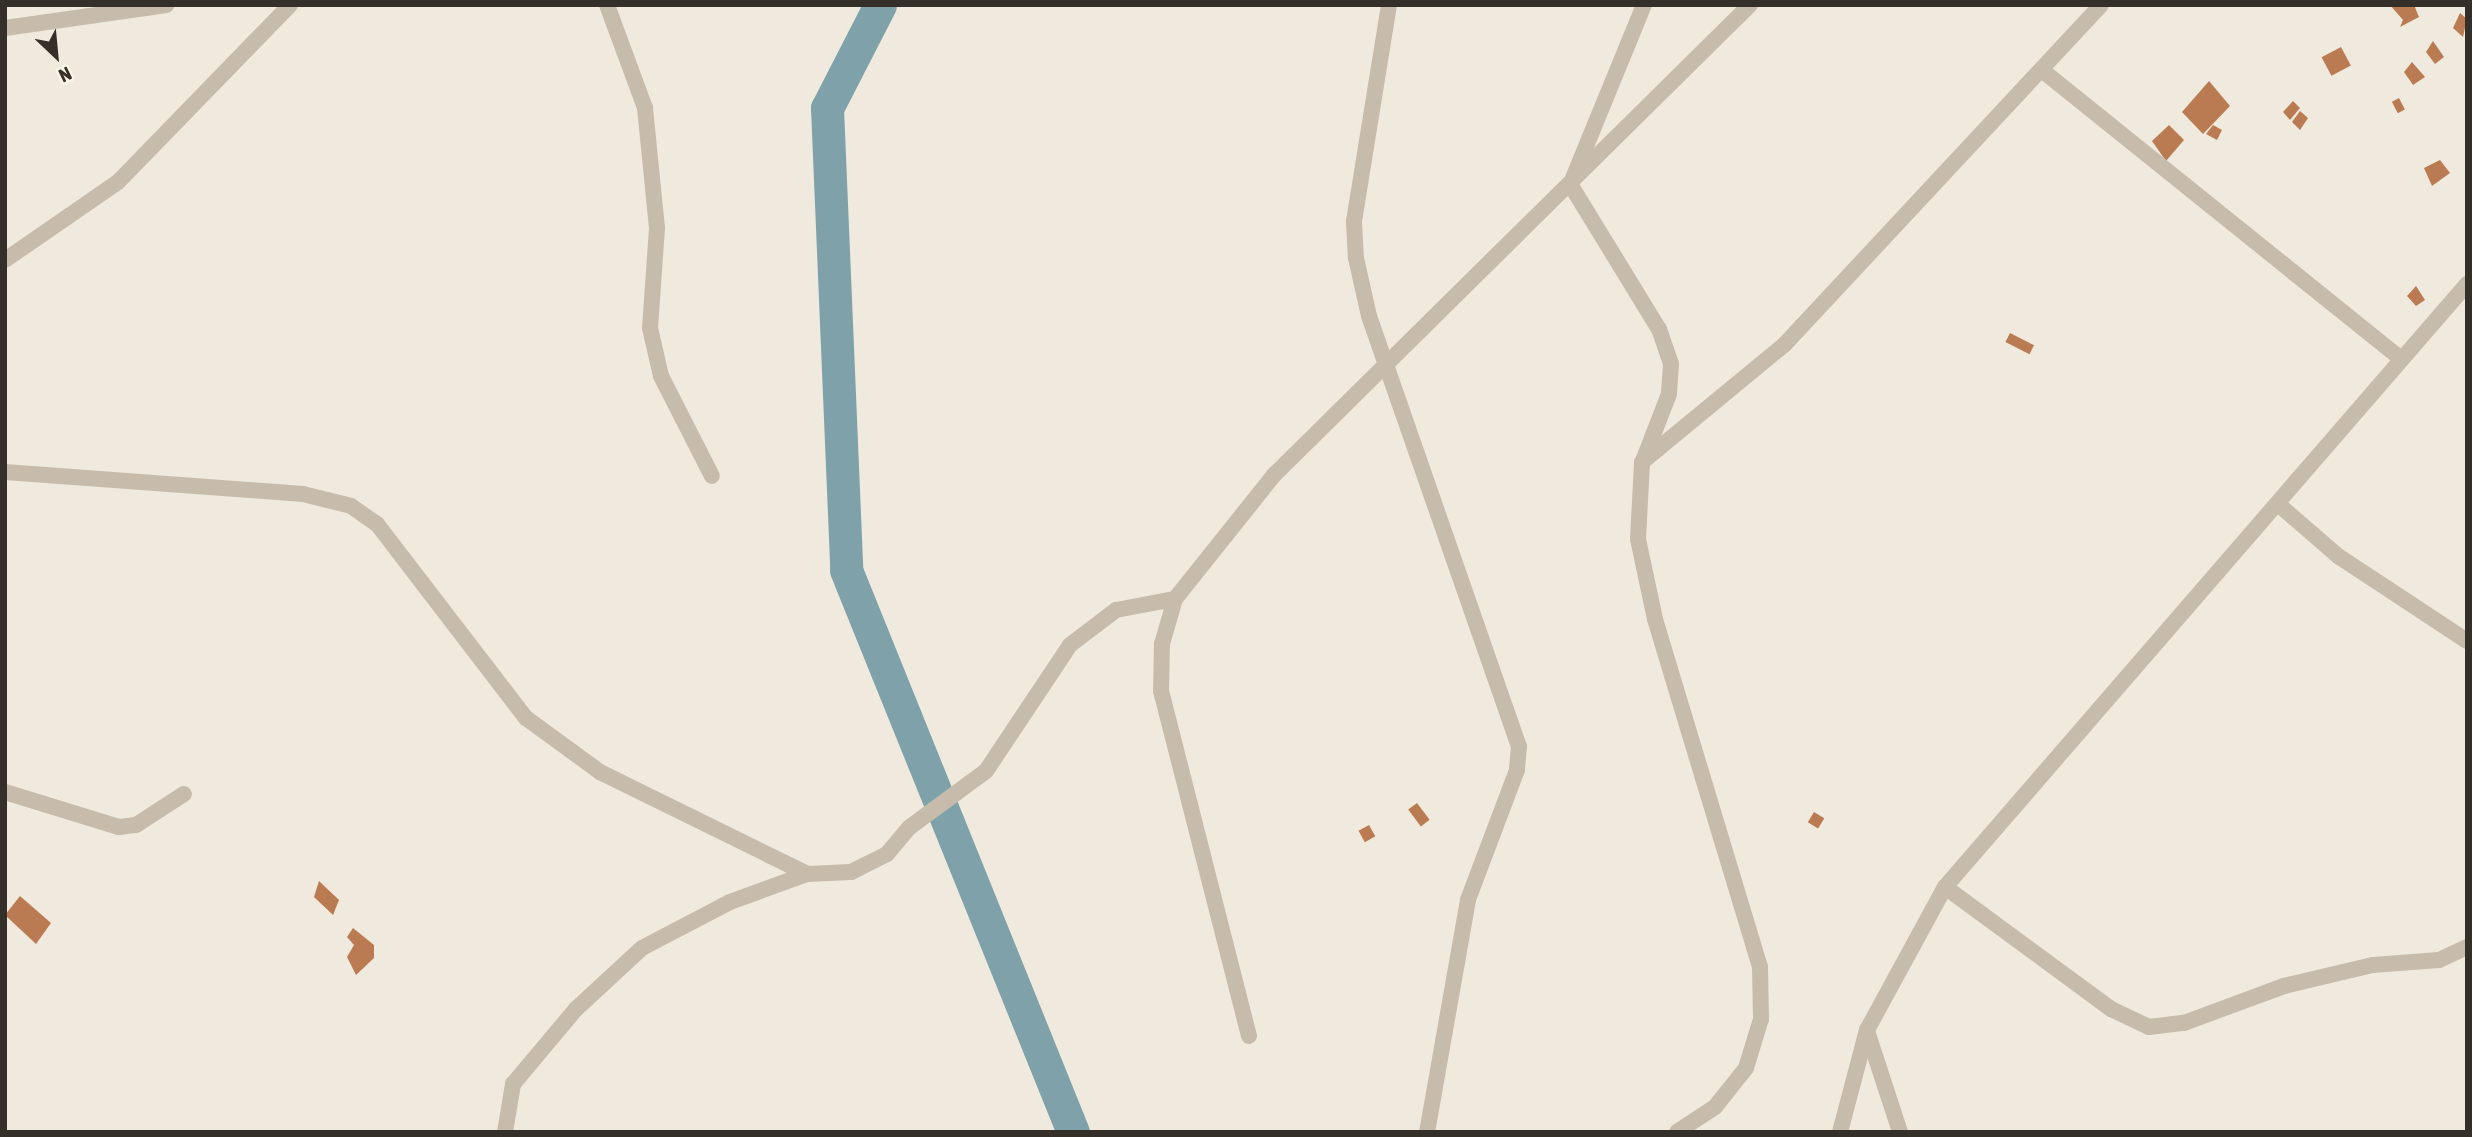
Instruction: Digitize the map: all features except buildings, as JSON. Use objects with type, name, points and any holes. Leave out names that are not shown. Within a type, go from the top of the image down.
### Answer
[{"type":"street","points":[[52,22],[64,5]]},
{"type":"street","points":[[5,27],[166,5]]},
{"type":"street","points":[[5,260],[118,182],[290,5]]},
{"type":"street","points":[[607,5],[645,108],[657,228],[650,328],[658,364],[712,476]]},
{"type":"street","points":[[1389,5],[1354,222],[1364,293],[1519,746],[1517,770],[1468,900],[1427,1132]]},
{"type":"street","points":[[1570,184],[1643,5]]},
{"type":"street","points":[[1249,1036],[1161,691],[1162,644],[1175,600],[1274,475],[1750,5]]},
{"type":"street","points":[[1642,462],[1785,344],[2043,71],[2101,5]]},
{"type":"street","points":[[2043,71],[2401,359]]},
{"type":"street","points":[[1570,184],[1659,329],[1671,364],[1669,394],[1642,462],[1638,539],[1655,619],[1760,967],[1761,1019],[1746,1068],[1715,1107],[1677,1132]]},
{"type":"street","points":[[1840,1132],[1867,1030],[1945,887],[2279,505],[2467,284]]},
{"type":"street","points":[[5,472],[290,492],[351,506],[377,524],[526,718],[600,772],[807,874]]},
{"type":"street","points":[[2279,505],[2338,556],[2467,641]]},
{"type":"street","points":[[505,1132],[513,1084],[576,1009],[642,948],[730,902],[807,874],[851,872],[887,854],[910,827],[986,771],[1070,645],[1116,610],[1175,600]]},
{"type":"street","points":[[5,792],[119,827],[136,825],[184,794]]},
{"type":"street","points":[[1945,887],[2111,1009],[2149,1027],[2184,1023],[2284,986],[2373,965],[2440,960],[2467,947]]},
{"type":"street","points":[[1867,1030],[1900,1132]]},
{"type":"waterway","points":[[880,5],[827,108],[846,570],[1073,1132]]}]
